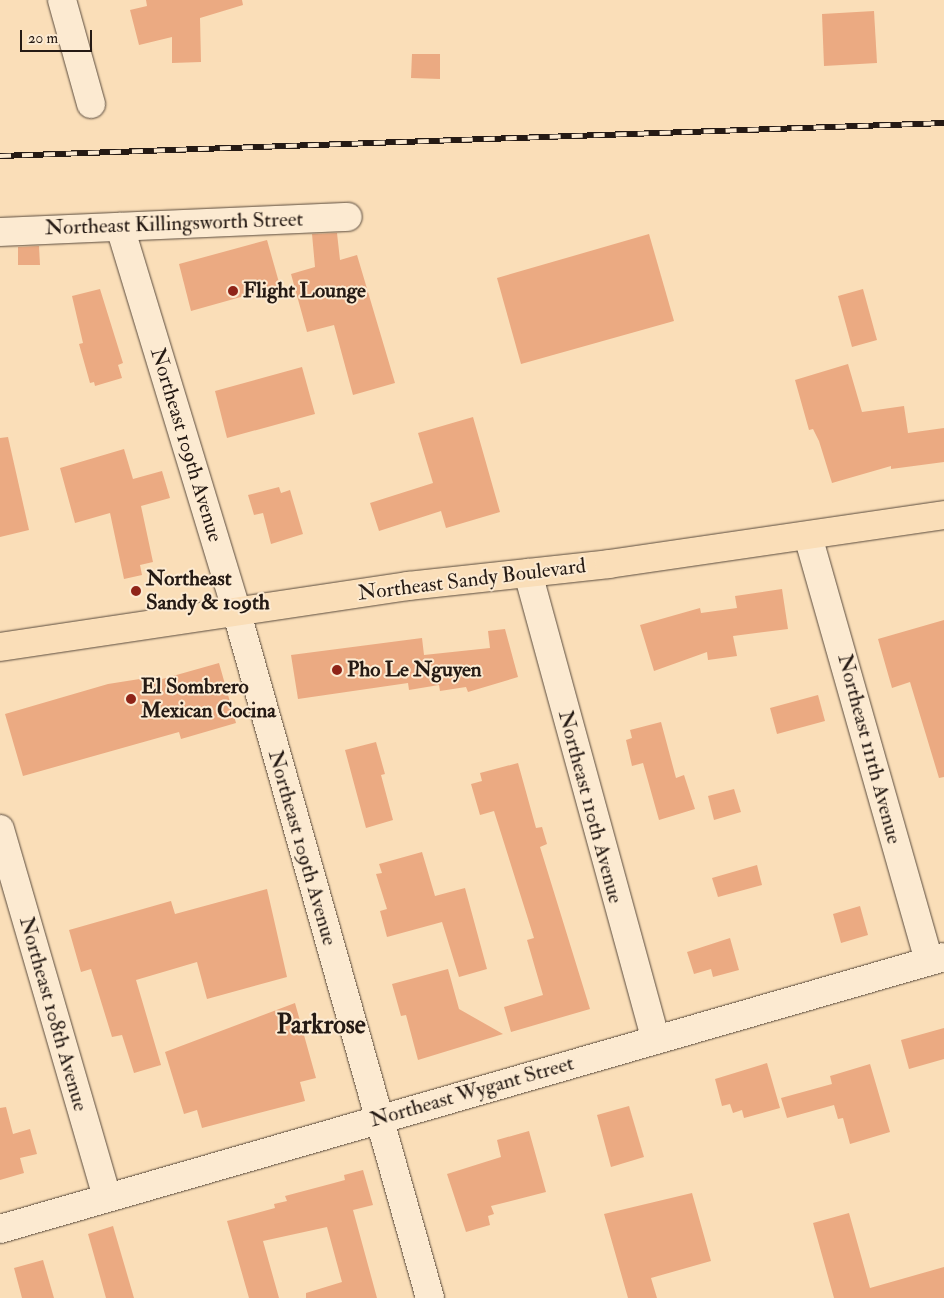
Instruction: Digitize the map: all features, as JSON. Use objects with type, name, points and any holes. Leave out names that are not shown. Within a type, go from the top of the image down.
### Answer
[{"type":"main road","name":"Northeast Sandy Boulevard","points":[[0,647],[236,610],[808,536],[944,515]]},
{"type":"street","points":[[62,0],[91,104]]},
{"type":"street","name":"Northeast Killingsworth Street","points":[[0,232],[348,216]]},
{"type":"street","name":"Northeast 109th Avenue","points":[[120,227],[236,610],[377,1118],[430,1298]]},
{"type":"street","name":"Northeast 111th Avenue","points":[[808,536],[936,959]]},
{"type":"street","name":"Northeast 110th Avenue","points":[[528,573],[656,1040]]},
{"type":"street","name":"Northeast 108th Avenue","points":[[0,830],[107,1198]]},
{"type":"street","name":"Northeast Wygant Street","points":[[0,1229],[377,1118],[936,959]]},
{"type":"building","points":[[146,0],[242,0],[243,5],[200,18],[201,62],[172,63],[172,37],[139,45],[130,10],[147,6]]},
{"type":"building","points":[[874,11],[877,63],[824,66],[822,14]]},
{"type":"building","points":[[412,54],[440,54],[440,79],[411,78]]},
{"type":"building","points":[[337,233],[340,260],[357,255],[395,383],[353,395],[334,325],[307,332],[291,274],[315,267],[312,234]]},
{"type":"building","points":[[649,234],[674,321],[521,364],[497,278]]},
{"type":"building","points":[[267,240],[280,286],[191,311],[179,264]]},
{"type":"building","points":[[39,246],[40,265],[18,265],[18,247]]},
{"type":"building","points":[[100,289],[123,363],[118,365],[122,378],[95,386],[94,382],[90,383],[79,344],[83,343],[72,296]]},
{"type":"building","points":[[863,289],[877,340],[852,347],[838,296]]},
{"type":"building","points":[[848,364],[862,412],[904,406],[908,433],[944,428],[944,462],[891,469],[891,466],[832,483],[819,441],[813,429],[809,430],[795,380]]},
{"type":"building","points":[[302,367],[315,414],[227,438],[215,391]]},
{"type":"building","points":[[473,417],[500,512],[446,528],[441,511],[379,531],[370,503],[433,483],[418,433]]},
{"type":"building","points":[[8,437],[29,530],[0,537],[0,438]]},
{"type":"building","points":[[124,449],[133,479],[162,471],[170,498],[141,506],[153,562],[140,565],[142,575],[124,579],[110,513],[75,523],[60,468]]},
{"type":"building","points":[[279,487],[281,493],[290,490],[303,534],[271,544],[263,513],[254,515],[248,495]]},
{"type":"building","points":[[782,589],[788,629],[733,636],[737,656],[708,660],[707,652],[654,671],[640,625],[700,608],[701,613],[737,608],[735,596]]},
{"type":"building","points":[[944,620],[944,777],[939,778],[910,682],[892,688],[878,639]]},
{"type":"building","points":[[505,629],[518,677],[468,692],[466,687],[440,691],[439,685],[409,690],[408,683],[298,699],[291,655],[422,638],[424,655],[490,648],[488,631]]},
{"type":"building","points":[[219,663],[236,723],[181,739],[179,732],[23,776],[5,714],[108,684],[146,678],[148,683]]},
{"type":"building","points":[[818,695],[825,721],[777,734],[770,708]]},
{"type":"building","points":[[661,722],[676,778],[684,775],[695,809],[659,820],[643,763],[632,766],[626,740],[632,738],[630,730]]},
{"type":"building","points":[[376,742],[385,774],[381,775],[393,820],[366,828],[345,750]]},
{"type":"building","points":[[518,763],[536,828],[542,827],[547,844],[540,847],[590,1009],[511,1032],[504,1007],[543,995],[527,940],[534,938],[494,811],[480,815],[471,784],[482,781],[480,773]]},
{"type":"building","points":[[734,789],[741,812],[714,820],[708,796]]},
{"type":"building","points":[[422,852],[435,896],[465,888],[487,969],[459,977],[442,922],[387,937],[380,911],[387,909],[376,874],[382,873],[379,864]]},
{"type":"building","points":[[757,865],[762,885],[718,897],[712,878]]},
{"type":"building","points":[[267,889],[287,977],[207,999],[197,962],[136,980],[161,1065],[134,1073],[122,1035],[112,1037],[91,969],[81,972],[69,930],[171,901],[175,914]]},
{"type":"building","points":[[860,906],[868,935],[841,943],[833,914]]},
{"type":"building","points":[[730,938],[739,970],[713,977],[711,969],[694,974],[687,952]]},
{"type":"building","points":[[448,969],[459,1009],[503,1034],[418,1060],[406,1015],[401,1016],[392,984]]},
{"type":"building","points":[[295,1003],[316,1078],[300,1082],[305,1101],[202,1128],[197,1110],[184,1114],[165,1052]]},
{"type":"building","points":[[944,1028],[944,1059],[909,1069],[901,1040]]},
{"type":"building","points":[[767,1063],[780,1108],[744,1118],[742,1110],[733,1113],[730,1104],[722,1106],[715,1079]]},
{"type":"building","points":[[870,1064],[890,1132],[850,1144],[843,1118],[838,1119],[834,1105],[787,1118],[781,1098],[832,1084],[830,1076]]},
{"type":"building","points":[[629,1106],[644,1157],[611,1167],[597,1115]]},
{"type":"building","points":[[6,1107],[13,1134],[30,1129],[37,1154],[20,1158],[24,1173],[0,1180],[0,1108]]},
{"type":"building","points":[[529,1131],[546,1192],[491,1206],[494,1214],[488,1216],[490,1225],[466,1232],[447,1174],[501,1157],[497,1140]]},
{"type":"building","points":[[363,1170],[373,1205],[353,1210],[377,1298],[306,1298],[306,1293],[342,1282],[327,1227],[263,1241],[279,1298],[249,1298],[227,1221],[275,1208],[274,1204],[287,1201],[285,1196],[345,1180],[344,1175]]},
{"type":"building","points":[[692,1193],[711,1261],[651,1278],[657,1298],[628,1298],[604,1214]]},
{"type":"building","points":[[849,1213],[870,1288],[944,1267],[944,1298],[834,1298],[813,1223]]},
{"type":"building","points":[[113,1226],[134,1298],[106,1298],[88,1234]]},
{"type":"building","points":[[43,1260],[54,1298],[22,1298],[14,1268]]},
{"type":"railway","points":[[0,156],[944,123]]},
{"type":"place","name":"Flight Lounge","points":[[233,291]]},
{"type":"place","name":"Northeast Sandy & 109th","points":[[136,591]]},
{"type":"place","name":"Pho Le Nguyen","points":[[337,670]]},
{"type":"place","name":"El Sombrero Mexican Cocina","points":[[131,699]]},
{"type":"district","name":"Parkrose","points":[[321,1026]]}]
